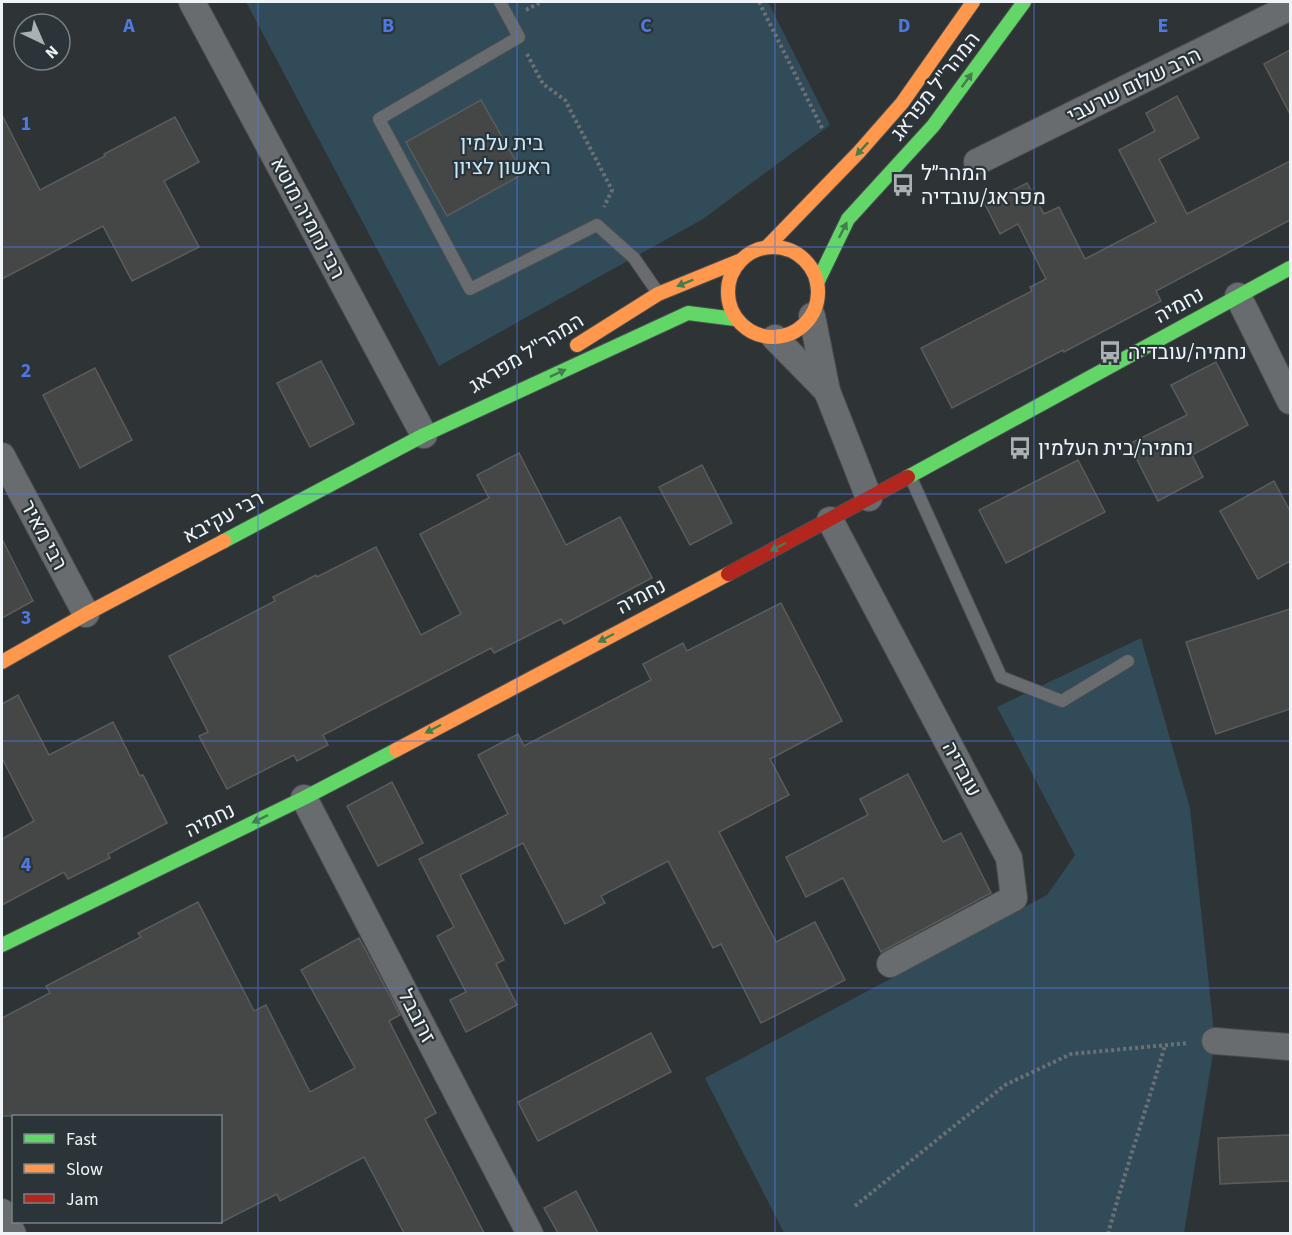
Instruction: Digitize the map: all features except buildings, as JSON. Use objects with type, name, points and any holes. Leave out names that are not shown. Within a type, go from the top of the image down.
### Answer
[{"type":"street","name":"רבי נחמיה מוטא","points":[[192,2],[424,435]]},
{"type":"street","name":"המהר\"ל מפראג","points":[[767,247],[859,152],[902,103],[973,2]]},
{"type":"street","name":"המהר\"ל מפראג","points":[[817,283],[848,219],[933,126],[1024,2]]},
{"type":"street","name":"הרב שלום שרעבי","points":[[977,162],[1290,7]]},
{"type":"street","points":[[767,247],[782,248],[796,253],[807,262],[815,274],[818,289],[817,303],[812,316],[789,335],[775,338],[760,336],[746,330],[735,319],[729,305],[727,289],[731,274],[739,261],[752,252],[767,247]]},
{"type":"street","name":"המהר\"ל מפראג","points":[[467,415],[658,294],[739,261]]},
{"type":"street","name":"נחמיה","points":[[2,945],[304,798],[910,477],[1290,268]]},
{"type":"street","points":[[1238,296],[1290,401]]},
{"type":"street","name":"המהר\"ל מפראג","points":[[467,415],[688,313],[735,319]]},
{"type":"street","points":[[812,316],[827,391],[869,498]]},
{"type":"street","points":[[775,338],[827,391]]},
{"type":"street","name":"רבי עקיבא","points":[[2,662],[86,614],[424,435],[467,415]]},
{"type":"street","name":"רבי מאיר","points":[[2,456],[86,614]]},
{"type":"street","name":"עובדיה","points":[[830,520],[1009,858],[1014,898],[890,964]]},
{"type":"street","name":"זרובבל","points":[[304,798],[530,1233]]},
{"type":"street","points":[[1215,1041],[1290,1047]]},
{"type":"street","points":[[2,1212],[13,1233]]},
{"type":"lane","points":[[500,2],[519,37],[379,119],[470,289],[597,225],[634,258],[658,294]]},
{"type":"lane","points":[[910,477],[1001,677],[1062,701],[1128,661]]},
{"type":"path","points":[[759,2],[823,130]]},
{"type":"path","points":[[519,37],[543,84],[565,100],[612,190],[597,225]]},
{"type":"path","points":[[855,1206],[1005,1085],[1071,1054],[1215,1041]]},
{"type":"path","points":[[1108,1233],[1165,1045]]},
{"type":"green space","name":"בית עלמין ראשון לציון","points":[[246,2],[768,2],[830,125],[703,219],[439,366]]},
{"type":"green space","points":[[1141,638],[1190,808],[1215,1041],[1184,1233],[784,1233],[705,1078],[1047,895],[1075,855],[997,707]]},
{"type":"traffic: fast","points":[[817,283],[848,219],[933,126],[1024,2]]},
{"type":"traffic: fast","points":[[908,477],[1290,268]]},
{"type":"traffic: fast","points":[[224,541],[424,435],[688,313],[735,319]]},
{"type":"traffic: fast","points":[[2,945],[304,798],[396,750]]},
{"type":"traffic: slow","points":[[767,247],[859,152],[902,103],[973,2]]},
{"type":"traffic: slow","points":[[773,247],[790,250],[805,260],[815,275],[818,292],[815,309],[805,324],[790,334],[773,337],[756,334],[741,324],[731,309],[728,292],[731,275],[741,260],[756,250],[773,247]]},
{"type":"traffic: slow","points":[[577,345],[658,294],[739,261]]},
{"type":"traffic: slow","points":[[2,662],[86,614],[224,541]]},
{"type":"traffic: slow","points":[[396,750],[728,574]]},
{"type":"traffic: jam","points":[[728,574],[908,477]]},
{"type":"place","name":"המהר״ל מפראג/עובדיה","points":[[903,185]]},
{"type":"place","name":"נחמיה/עובדיה","points":[[1110,352]]},
{"type":"place","name":"נחמיה/בית העלמין","points":[[1020,448]]}]
